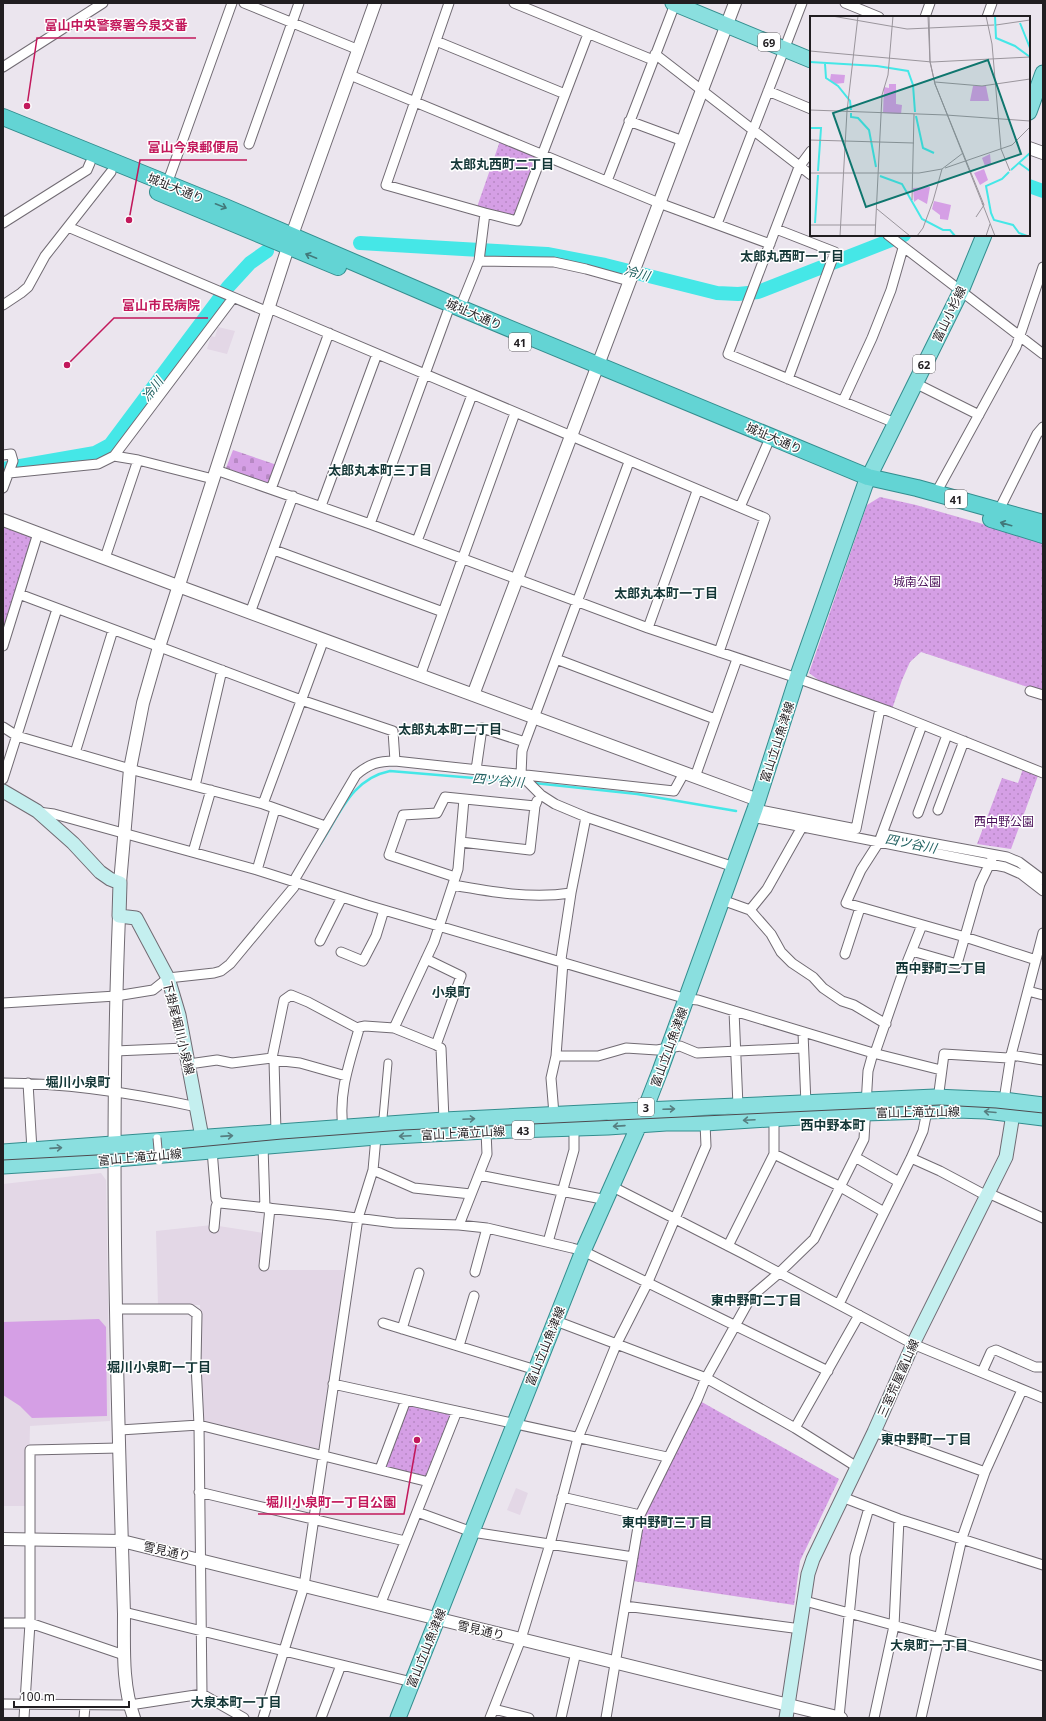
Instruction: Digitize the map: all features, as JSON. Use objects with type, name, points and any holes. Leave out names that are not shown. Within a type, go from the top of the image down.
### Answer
[{"type":"highway","name":"城址大通り","points":[[3,117],[167,184],[291,241],[454,310],[866,481],[936,493],[1043,523]]},
{"type":"highway","name":"城址大通り","points":[[3,129],[291,241]]},
{"type":"highway","name":"城址大通り","points":[[595,369],[767,445],[866,481],[1043,535]]},
{"type":"main road","name":"69","points":[[674,3],[810,60]]},
{"type":"main road","points":[[1030,108],[1038,78]]},
{"type":"main road","name":"富山小杉線","points":[[866,481],[961,291],[984,236]]},
{"type":"main road","name":"富山立山魚津線","points":[[398,1718],[583,1251],[639,1125],[669,1047],[755,809],[797,678],[866,481]]},
{"type":"main road","points":[[3,791],[37,812],[73,843],[100,872],[110,879],[120,882],[119,916]]},
{"type":"main road","name":"下掛尾堀川小泉線","points":[[119,916],[136,918],[168,978],[179,1015],[201,1132],[208,1144]]},
{"type":"main road","name":"富山上滝立山線","points":[[3,1152],[114,1144],[208,1144],[263,1146],[376,1137],[486,1131],[666,1123],[706,1123],[774,1119],[866,1107],[1004,1100],[1043,1105]]},
{"type":"main road","name":"富山上滝立山線","points":[[3,1166],[116,1160],[276,1132],[444,1120],[738,1106],[806,1104],[866,1107]]},
{"type":"main road","name":"富山上滝立山線","points":[[932,1104],[1043,1118]]},
{"type":"main road","name":"三室荒屋富山線","points":[[788,1712],[808,1574],[813,1559],[874,1432],[913,1344],[1006,1157],[1013,1114]]},
{"type":"street","points":[[3,67],[103,3]]},
{"type":"street","points":[[167,184],[232,3]]},
{"type":"street","points":[[244,3],[358,50]]},
{"type":"street","points":[[249,144],[299,3]]},
{"type":"street","points":[[120,882],[130,769],[143,703],[159,647],[291,241],[375,3]]},
{"type":"street","points":[[449,3],[386,185],[517,221],[588,34]]},
{"type":"street","points":[[514,3],[588,34],[654,57],[702,90],[810,175]]},
{"type":"street","points":[[607,181],[674,3]]},
{"type":"street","points":[[473,695],[734,3]]},
{"type":"street","points":[[717,224],[802,3]]},
{"type":"street","points":[[845,3],[864,7],[878,16]]},
{"type":"street","points":[[925,16],[930,3]]},
{"type":"street","points":[[987,16],[992,3]]},
{"type":"street","points":[[436,41],[566,94]]},
{"type":"street","points":[[350,75],[659,202],[770,244]]},
{"type":"street","points":[[768,91],[810,109]]},
{"type":"street","points":[[630,121],[683,141]]},
{"type":"street","points":[[1030,148],[1043,153]]},
{"type":"street","points":[[810,152],[799,167],[728,354],[843,400],[895,423]]},
{"type":"street","points":[[3,223],[87,170],[90,163]]},
{"type":"street","points":[[3,305],[28,287],[45,256],[111,172]]},
{"type":"street","points":[[370,524],[425,374],[454,310],[479,261],[485,213]]},
{"type":"street","points":[[68,227],[234,298],[329,333],[629,462],[765,518],[719,652]]},
{"type":"street","points":[[776,230],[835,252],[788,379]]},
{"type":"street","points":[[889,236],[1043,354]]},
{"type":"street","points":[[843,400],[872,338],[891,290],[903,248]]},
{"type":"street","points":[[479,261],[554,262],[586,269],[632,275]]},
{"type":"street","points":[[936,493],[1016,347],[1042,273]]},
{"type":"street","points":[[9,473],[98,464],[114,456],[234,298]]},
{"type":"street","points":[[271,489],[329,333]]},
{"type":"street","points":[[320,506],[377,354]]},
{"type":"street","points":[[915,383],[979,415]]},
{"type":"street","points":[[417,541],[472,395]]},
{"type":"street","points":[[420,676],[515,413]]},
{"type":"street","points":[[999,510],[1037,434],[1043,427]]},
{"type":"street","points":[[740,507],[767,445]]},
{"type":"street","points":[[3,455],[11,454],[13,461],[3,488]]},
{"type":"street","points":[[114,456],[215,474],[293,496],[648,628],[797,678],[964,741],[1043,773]]},
{"type":"street","points":[[105,558],[138,460]]},
{"type":"street","points":[[629,462],[524,742],[521,775],[540,795],[556,804],[586,817],[734,867]]},
{"type":"street","points":[[648,628],[697,490]]},
{"type":"street","points":[[250,613],[293,496]]},
{"type":"street","points":[[3,520],[689,775],[755,809],[802,827],[995,854],[1019,862],[1043,880]]},
{"type":"street","points":[[3,646],[38,533]]},
{"type":"street","points":[[274,550],[444,612]]},
{"type":"street","points":[[19,594],[301,700],[393,732],[395,761]]},
{"type":"street","points":[[3,779],[57,609]]},
{"type":"street","points":[[75,753],[113,630]]},
{"type":"street","points":[[263,804],[324,639]]},
{"type":"street","points":[[556,659],[715,719]]},
{"type":"street","points":[[3,1003],[116,996],[153,990],[168,978],[221,971],[230,964],[294,887],[296,877],[356,774],[367,766],[376,762],[395,761],[674,791],[689,775],[715,719],[737,659]]},
{"type":"street","points":[[195,786],[222,670]]},
{"type":"street","points":[[1030,691],[1043,695]]},
{"type":"street","points":[[755,809],[856,829],[880,709]]},
{"type":"street","points":[[922,725],[881,838],[861,870],[846,903],[965,937],[1036,960]]},
{"type":"street","points":[[3,727],[17,736],[130,769],[263,804],[325,826]]},
{"type":"street","points":[[476,770],[482,728],[524,742]]},
{"type":"street","points":[[918,813],[947,735]]},
{"type":"street","points":[[938,810],[964,741]]},
{"type":"street","points":[[194,852],[211,790]]},
{"type":"street","points":[[461,842],[530,850],[535,806],[540,795]]},
{"type":"street","points":[[535,806],[445,797],[437,813],[403,815],[389,855],[454,881],[507,895],[551,896],[571,894]]},
{"type":"street","points":[[394,1028],[426,959],[458,869],[464,799]]},
{"type":"street","points":[[257,870],[275,809]]},
{"type":"street","points":[[37,812],[54,814],[194,852],[686,999],[698,1000],[872,1053],[942,1070]]},
{"type":"street","points":[[554,1114],[551,1078],[556,1056],[563,962],[561,959],[571,894],[586,817]]},
{"type":"street","points":[[750,910],[767,889],[802,827]]},
{"type":"street","points":[[881,838],[1014,870],[1043,891]]},
{"type":"street","points":[[912,951],[957,964],[980,884],[995,854]]},
{"type":"street","points":[[320,941],[342,897]]},
{"type":"street","points":[[722,900],[750,910],[771,934],[781,952],[792,963],[814,977],[823,988],[842,1001],[854,1005],[886,1024]]},
{"type":"street","points":[[845,954],[860,908]]},
{"type":"street","points":[[341,952],[363,961],[376,936],[384,910]]},
{"type":"street","points":[[119,916],[116,996],[114,1144],[116,1160],[116,1309],[120,1430],[119,1448],[124,1655],[130,1705],[134,1718]]},
{"type":"street","points":[[606,1718],[640,1515],[667,1457],[697,1400],[706,1378],[751,1297],[779,1273],[814,1238],[864,1139],[868,1071],[872,1053],[876,1050],[922,925]]},
{"type":"street","points":[[1004,1100],[1011,1055],[1041,946],[1043,933]]},
{"type":"street","points":[[426,959],[461,976],[436,1045]]},
{"type":"street","points":[[1028,991],[1043,994]]},
{"type":"street","points":[[276,1132],[273,1059],[284,1000],[291,995],[308,1002],[359,1029]]},
{"type":"street","points":[[734,1011],[738,1106]]},
{"type":"street","points":[[342,1127],[342,1097],[346,1076],[359,1029],[360,1027],[365,1026],[394,1028],[441,1048],[444,1120]]},
{"type":"street","points":[[803,1033],[806,1104]]},
{"type":"street","points":[[556,1056],[598,1056],[626,1048],[657,1050],[680,1046],[697,1053],[803,1048]]},
{"type":"street","points":[[115,1051],[185,1048]]},
{"type":"street","points":[[839,1304],[923,1131],[926,1116],[939,1092],[944,1054],[1008,1058],[1011,1055],[1043,1060]]},
{"type":"street","points":[[189,1064],[217,1060],[232,1062],[273,1059],[300,1063],[346,1076]]},
{"type":"street","points":[[383,1118],[388,1063]]},
{"type":"street","points":[[3,1083],[28,1083],[115,1091],[197,1107]]},
{"type":"street","points":[[28,1083],[32,1150]]},
{"type":"street","points":[[728,1246],[774,1154],[774,1119]]},
{"type":"street","points":[[490,1718],[521,1639],[550,1544],[578,1438],[616,1345],[647,1284],[706,1146],[706,1123]]},
{"type":"street","points":[[548,1242],[574,1150],[574,1128]]},
{"type":"street","points":[[459,1225],[486,1154],[486,1131]]},
{"type":"street","points":[[263,1718],[304,1586],[358,1218],[373,1170],[376,1137]]},
{"type":"street","points":[[157,1138],[159,1161]]},
{"type":"street","points":[[208,1144],[216,1199],[220,1203],[395,1223],[459,1225],[487,1228],[583,1251],[647,1284],[828,1371]]},
{"type":"street","points":[[263,1146],[267,1208],[264,1266]]},
{"type":"street","points":[[774,1154],[839,1186],[884,1212]]},
{"type":"street","points":[[855,1157],[899,1182]]},
{"type":"street","points":[[911,1158],[988,1195],[1043,1218]]},
{"type":"street","points":[[373,1170],[414,1188],[471,1194]]},
{"type":"street","points":[[479,1174],[563,1190],[610,1193],[674,1219],[913,1344],[1043,1398]]},
{"type":"street","points":[[214,1228],[218,1201]]},
{"type":"street","points":[[475,1272],[487,1228]]},
{"type":"street","points":[[402,1329],[419,1274]]},
{"type":"street","points":[[458,1346],[474,1296]]},
{"type":"street","points":[[116,1309],[190,1309],[197,1314],[196,1364],[199,1425],[199,1559],[202,1694]]},
{"type":"street","points":[[795,1428],[859,1316]]},
{"type":"street","points":[[556,1321],[706,1378],[795,1428],[857,1467]]},
{"type":"street","points":[[382,1323],[536,1370]]},
{"type":"street","points":[[982,1372],[991,1352],[996,1350],[1036,1367],[1043,1366]]},
{"type":"street","points":[[333,1384],[667,1457]]},
{"type":"street","points":[[921,1718],[962,1538],[985,1472],[1022,1390]]},
{"type":"street","points":[[380,1469],[406,1400]]},
{"type":"street","points":[[380,1605],[457,1411]]},
{"type":"street","points":[[120,1430],[199,1425],[429,1482]]},
{"type":"street","points":[[874,1432],[985,1472]]},
{"type":"street","points":[[24,1718],[30,1623],[30,1450],[119,1448]]},
{"type":"street","points":[[199,1492],[405,1541]]},
{"type":"street","points":[[562,1497],[640,1515]]},
{"type":"street","points":[[842,1497],[899,1519],[1043,1565]]},
{"type":"street","points":[[840,1718],[855,1556],[869,1508]]},
{"type":"street","points":[[417,1512],[472,1532],[633,1557]]},
{"type":"street","points":[[874,1718],[894,1626],[899,1519]]},
{"type":"street","name":"雪見通り","points":[[3,1539],[122,1541],[616,1662],[788,1712],[840,1718]]},
{"type":"street","points":[[805,1601],[1043,1666]]},
{"type":"street","points":[[625,1606],[800,1629]]},
{"type":"street","points":[[124,1612],[412,1682]]},
{"type":"street","points":[[3,1623],[30,1623],[124,1655]]},
{"type":"street","points":[[561,1718],[576,1652]]},
{"type":"street","points":[[321,1718],[341,1665]]},
{"type":"street","points":[[3,1704],[85,1706],[130,1705],[202,1694],[244,1718]]},
{"type":"street","points":[[84,1718],[85,1706]]},
{"type":"street","points":[[494,1709],[529,1718]]},
{"type":"shaded area","points":[[218,327],[235,331],[227,354],[207,349],[211,336],[215,337]]},
{"type":"shaded area","points":[[101,1173],[106,1180],[110,1421],[30,1426],[28,1506],[3,1506],[3,1184]]},
{"type":"shaded area","points":[[212,1225],[264,1233],[261,1270],[345,1270],[319,1447],[317,1450],[204,1422],[202,1420],[200,1305],[158,1305],[156,1231]]},
{"type":"shaded area","points":[[516,1488],[528,1493],[520,1515],[507,1510]]},
{"type":"green space","points":[[500,141],[535,155],[537,159],[515,214],[512,217],[477,207]]},
{"type":"green space","points":[[233,450],[277,465],[270,484],[226,468]]},
{"type":"green space","name":"城南公園","points":[[880,497],[916,505],[1043,541],[1043,692],[921,652],[910,662],[891,712],[836,693],[809,673],[867,505]]},
{"type":"green space","points":[[3,526],[32,536],[3,633]]},
{"type":"green space","name":"西中野公園","points":[[1024,766],[1039,773],[1011,849],[977,844],[1002,778],[1018,783]]},
{"type":"green space","points":[[99,1319],[106,1327],[107,1416],[32,1418],[20,1406],[3,1395],[3,1322]]},
{"type":"green space","points":[[700,1401],[839,1479],[800,1561],[794,1605],[633,1581],[646,1512]]},
{"type":"green space","points":[[410,1404],[449,1413],[450,1416],[427,1477],[386,1467],[384,1464],[406,1406]]},
{"type":"waterway","name":"冷川","points":[[1030,186],[1043,191]]},
{"type":"waterway","name":"冷川","points":[[360,243],[547,254],[605,265],[717,293],[738,294],[758,292],[901,236]]},
{"type":"waterway","name":"冷川","points":[[3,469],[95,453],[110,445],[228,287],[250,263],[267,251]]},
{"type":"waterway","name":"四ツ谷川","points":[[319,846],[347,801],[355,791],[376,775],[390,771],[523,782]]},
{"type":"waterway","name":"四ツ谷川","points":[[534,783],[637,794],[736,811]]},
{"type":"waterway","name":"四ツ谷川","points":[[911,844],[956,852]]},
{"type":"tram line","points":[[3,1160],[134,1153],[282,1139],[403,1130],[940,1105],[996,1108],[1043,1113]]},
{"type":"place","name":"富山中央警察署今泉交番","points":[[27,106]]},
{"type":"place","name":"富山今泉郵便局","points":[[129,220]]},
{"type":"place","name":"富山市民病院","points":[[67,365]]},
{"type":"place","name":"堀川小泉町一丁目公園","points":[[417,1440]]},
{"type":"district","name":"太郎丸西町二丁目","points":[[502,164]]},
{"type":"district","name":"太郎丸西町一丁目","points":[[792,256]]},
{"type":"district","name":"太郎丸本町三丁目","points":[[380,470]]},
{"type":"district","name":"太郎丸本町一丁目","points":[[666,593]]},
{"type":"district","name":"太郎丸本町二丁目","points":[[450,729]]},
{"type":"district","name":"西中野町二丁目","points":[[941,968]]},
{"type":"district","name":"小泉町","points":[[451,992]]},
{"type":"district","name":"堀川小泉町","points":[[78,1082]]},
{"type":"district","name":"西中野本町","points":[[833,1125]]},
{"type":"district","name":"東中野町二丁目","points":[[756,1300]]},
{"type":"district","name":"堀川小泉町一丁目","points":[[159,1367]]},
{"type":"district","name":"東中野町一丁目","points":[[926,1439]]},
{"type":"district","name":"東中野町三丁目","points":[[667,1522]]},
{"type":"district","name":"大泉町一丁目","points":[[929,1645]]},
{"type":"district","name":"大泉本町一丁目","points":[[236,1702]]}]
